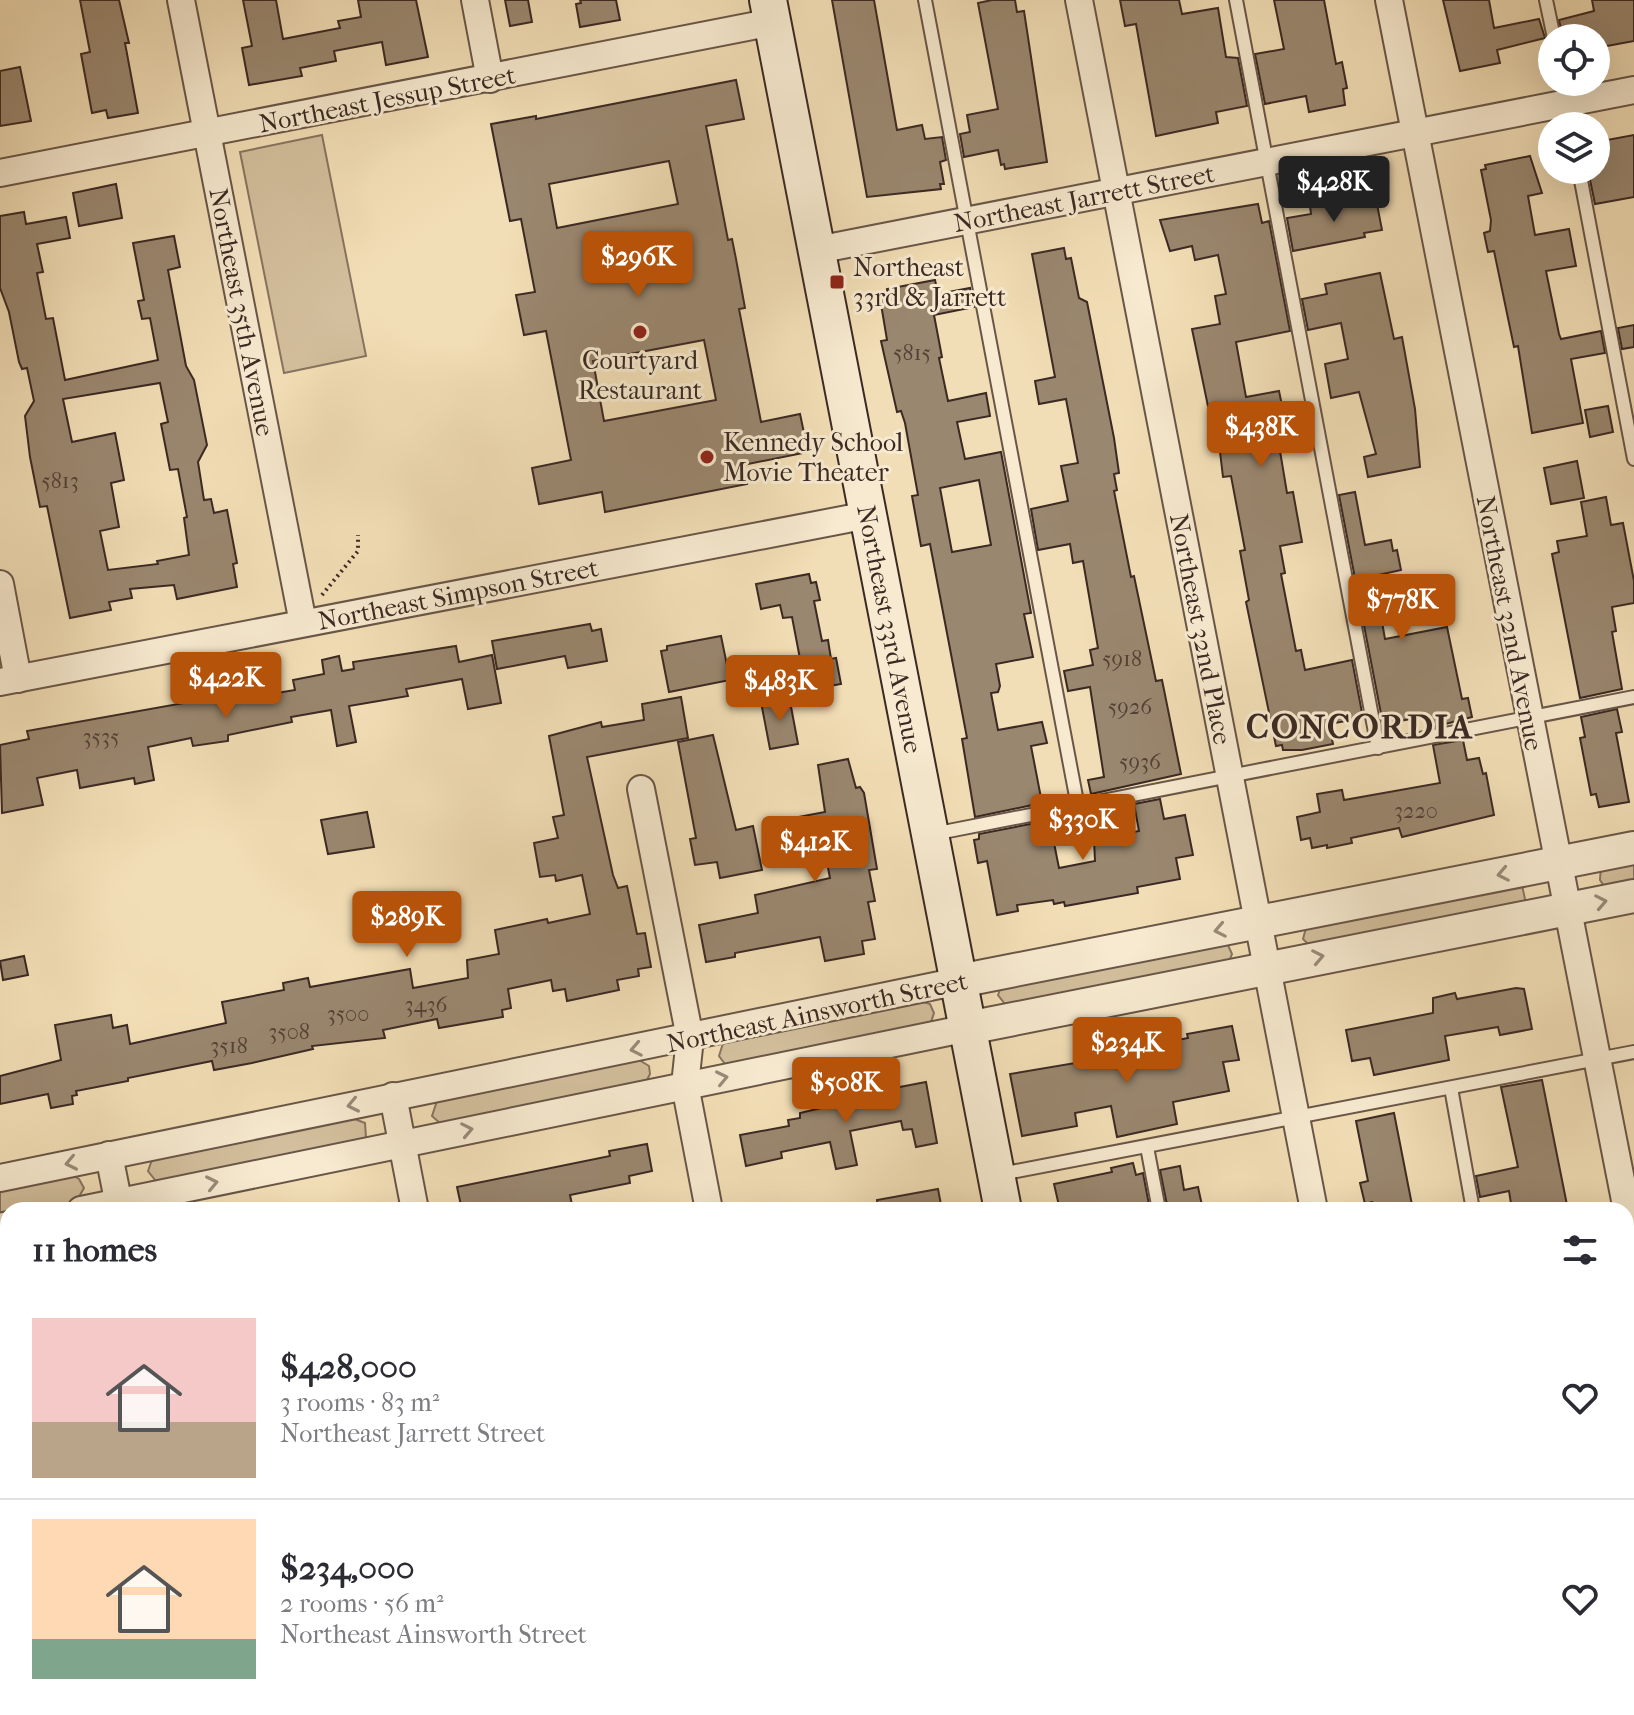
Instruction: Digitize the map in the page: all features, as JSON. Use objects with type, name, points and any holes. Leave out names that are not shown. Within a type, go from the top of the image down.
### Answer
[{"type":"main road","name":"Northeast 33rd Avenue","points":[[770,11],[1001,1202]]},
{"type":"street","name":"Northeast 35th Avenue","points":[[181,0],[303,623]]},
{"type":"street","points":[[475,0],[490,79]]},
{"type":"street","name":"Northeast 32nd Place","points":[[1079,0],[1312,1202]]},
{"type":"street","name":"Northeast 32nd Avenue","points":[[1389,0],[1556,864],[1600,1059],[1626,1202]]},
{"type":"street","name":"Northeast Jessup Street","points":[[0,173],[490,79],[770,11]]},
{"type":"street","name":"Northeast Jarrett Street","points":[[817,250],[1634,90]]},
{"type":"street","name":"Northeast Simpson Street","points":[[9,680],[868,515]]},
{"type":"street","points":[[0,584],[9,680]]},
{"type":"street","points":[[641,789],[690,1038],[685,1085],[707,1202]]},
{"type":"street","name":"Northeast Ainsworth Street","points":[[0,1178],[959,981],[1634,848]]},
{"type":"street","name":"Northeast Ainsworth Street","points":[[137,1202],[685,1085],[1634,896]]},
{"type":"street","points":[[393,1096],[413,1202]]},
{"type":"street","points":[[109,1155],[118,1202]]},
{"type":"lane","points":[[925,0],[1078,807]]},
{"type":"lane","points":[[1236,0],[1378,748]]},
{"type":"lane","points":[[1546,0],[1551,24]]},
{"type":"lane","points":[[1582,184],[1634,459]]},
{"type":"lane","points":[[930,834],[1634,697]]},
{"type":"lane","points":[[996,1175],[1634,1052]]},
{"type":"lane","points":[[1451,1088],[1472,1202]]},
{"type":"lane","points":[[1147,1147],[1157,1202]]},
{"type":"path","points":[[321,596],[358,551],[358,535]]},
{"type":"shaded area","points":[[322,135],[366,356],[284,373],[240,152]]},
{"type":"shaded area","points":[[1634,859],[1634,886],[1608,892],[1600,880],[1601,865]]},
{"type":"shaded area","points":[[1521,881],[1527,908],[1310,946],[1303,939],[1306,928]]},
{"type":"shaded area","points":[[1227,943],[1232,954],[1228,964],[1008,1008],[998,995],[1001,987]]},
{"type":"shaded area","points":[[920,1001],[930,1004],[934,1013],[931,1022],[728,1068],[719,1056],[724,1040]]},
{"type":"shaded area","points":[[636,1058],[649,1066],[650,1074],[645,1084],[442,1125],[432,1116],[437,1101]]},
{"type":"shaded area","points":[[352,1118],[365,1123],[366,1138],[360,1143],[159,1185],[148,1171],[153,1157]]},
{"type":"shaded area","points":[[70,1174],[79,1179],[84,1188],[76,1202],[0,1202],[0,1188]]},
{"type":"building","points":[[80,0],[119,0],[129,43],[125,43],[138,113],[108,118],[106,110],[92,113],[81,54],[90,52]]},
{"type":"building","points":[[243,0],[276,0],[283,39],[340,28],[338,21],[361,17],[358,0],[416,0],[428,57],[386,65],[382,42],[334,51],[336,61],[300,68],[302,76],[249,85],[242,48],[252,46]]},
{"type":"building","points":[[505,0],[528,0],[532,22],[510,26]]},
{"type":"building","points":[[580,0],[616,0],[620,20],[580,27],[576,4],[581,3]]},
{"type":"building","points":[[832,0],[874,0],[897,130],[922,125],[925,139],[942,137],[946,160],[940,162],[944,184],[940,184],[941,189],[867,197]]},
{"type":"building","points":[[1015,0],[1017,12],[1024,11],[1047,162],[1005,169],[998,150],[964,157],[960,134],[970,132],[967,115],[998,109],[978,3]]},
{"type":"building","points":[[1120,0],[1179,0],[1182,14],[1218,8],[1226,57],[1238,58],[1247,106],[1216,112],[1218,123],[1156,136],[1136,24],[1125,26]]},
{"type":"building","points":[[1274,0],[1324,0],[1336,64],[1342,62],[1347,88],[1343,89],[1345,105],[1309,112],[1306,96],[1265,104],[1255,54],[1284,49]]},
{"type":"building","points":[[1443,0],[1489,0],[1494,28],[1539,19],[1538,40],[1497,50],[1500,63],[1460,71]]},
{"type":"building","points":[[1592,0],[1634,0],[1634,41],[1610,45],[1610,24],[1560,24],[1559,20],[1594,11]]},
{"type":"building","points":[[20,67],[31,121],[0,126],[0,71]]},
{"type":"building","points":[[736,80],[744,119],[706,126],[745,308],[739,309],[761,422],[800,414],[808,452],[743,465],[747,484],[605,512],[602,492],[539,504],[532,468],[571,460],[546,331],[524,335],[516,295],[535,292],[521,219],[510,221],[491,124],[536,116],[536,119]],"holes":[[[669,161],[678,204],[557,228],[549,184]],[[704,340],[716,400],[604,421],[593,361]]]},
{"type":"building","points":[[1634,135],[1634,197],[1595,204],[1591,184],[1610,184],[1610,139]]},
{"type":"building","points":[[1530,156],[1542,193],[1528,196],[1535,235],[1569,229],[1576,266],[1546,271],[1559,334],[1561,339],[1601,331],[1605,353],[1571,359],[1583,423],[1532,433],[1518,346],[1514,347],[1494,251],[1488,252],[1484,233],[1490,231],[1491,220],[1481,170],[1486,169],[1485,165]]},
{"type":"building","points":[[116,184],[122,218],[79,226],[73,193]]},
{"type":"building","points":[[1350,198],[1351,204],[1376,199],[1382,230],[1364,233],[1365,237],[1293,251],[1287,218],[1311,214],[1310,206]]},
{"type":"building","points":[[1258,204],[1262,223],[1269,221],[1290,331],[1236,342],[1246,397],[1279,391],[1293,442],[1279,445],[1287,493],[1293,492],[1302,542],[1280,546],[1285,573],[1281,574],[1296,651],[1301,650],[1305,670],[1352,660],[1363,718],[1329,724],[1333,744],[1302,750],[1283,750],[1282,745],[1276,746],[1246,602],[1249,600],[1240,551],[1245,550],[1231,476],[1223,477],[1216,418],[1210,416],[1192,329],[1220,324],[1215,296],[1226,294],[1218,255],[1195,260],[1192,246],[1170,251],[1160,220]]},
{"type":"building","points":[[24,212],[26,224],[66,217],[70,238],[37,244],[43,272],[37,273],[46,319],[53,318],[65,380],[158,360],[150,318],[142,319],[138,301],[144,300],[133,243],[174,236],[180,267],[168,270],[186,366],[194,380],[207,445],[198,462],[204,500],[211,499],[214,513],[227,510],[237,563],[233,564],[237,587],[177,599],[174,585],[130,589],[132,598],[109,602],[111,610],[70,618],[47,506],[40,507],[30,457],[25,416],[34,401],[27,368],[22,369],[19,362],[9,312],[0,288],[0,216]],"holes":[[[160,383],[168,422],[161,424],[170,470],[178,469],[187,517],[184,518],[189,555],[157,561],[158,564],[108,570],[100,531],[119,527],[111,483],[124,480],[115,433],[72,442],[63,399]]]},
{"type":"building","points":[[1064,248],[1066,259],[1071,258],[1079,298],[1087,302],[1114,438],[1119,473],[1114,474],[1117,490],[1114,491],[1131,577],[1134,576],[1156,681],[1162,680],[1181,774],[1091,794],[1088,780],[1104,777],[1090,687],[1068,691],[1064,671],[1093,665],[1090,650],[1098,648],[1083,561],[1073,563],[1070,544],[1038,550],[1031,509],[1068,501],[1061,466],[1078,463],[1066,399],[1039,404],[1035,381],[1055,377],[1032,254]]},
{"type":"building","points":[[1380,273],[1394,339],[1402,337],[1415,409],[1420,467],[1368,477],[1364,457],[1376,454],[1359,392],[1331,398],[1325,364],[1348,359],[1341,323],[1308,330],[1302,299],[1327,294],[1325,284]]},
{"type":"building","points":[[935,280],[938,294],[970,288],[974,307],[934,315],[942,357],[939,358],[948,401],[986,393],[990,416],[957,422],[965,459],[1001,452],[1031,613],[1024,614],[1033,657],[996,664],[1000,686],[998,692],[991,693],[998,730],[1042,722],[1047,743],[1031,746],[1042,803],[975,817],[962,739],[967,738],[930,544],[921,546],[912,496],[918,495],[905,423],[901,411],[897,412],[881,341],[887,340],[880,298],[888,297],[887,289]],"holes":[[[979,480],[991,545],[952,552],[940,488]]]},
{"type":"building","points":[[1634,325],[1634,347],[1622,349],[1618,328]]},
{"type":"building","points":[[1608,406],[1613,432],[1590,437],[1585,410]]},
{"type":"building","points":[[1577,461],[1584,498],[1551,504],[1544,468]]},
{"type":"building","points":[[1355,492],[1365,545],[1391,540],[1393,551],[1397,550],[1401,570],[1374,576],[1385,639],[1447,627],[1462,699],[1468,698],[1472,717],[1430,728],[1427,716],[1383,724],[1339,495]]},
{"type":"building","points":[[1606,497],[1611,525],[1623,523],[1634,581],[1634,603],[1612,607],[1616,631],[1612,632],[1622,689],[1580,698],[1552,554],[1559,552],[1557,541],[1587,536],[1581,502]]},
{"type":"building","points":[[809,574],[811,583],[816,582],[820,600],[814,601],[822,641],[828,640],[831,659],[836,658],[841,684],[806,690],[792,617],[783,618],[780,605],[761,609],[756,584]]},
{"type":"building","points":[[590,624],[592,631],[601,629],[607,661],[568,668],[565,656],[497,669],[492,641]]},
{"type":"building","points":[[721,636],[730,680],[669,692],[661,651],[667,650],[667,646]]},
{"type":"building","points":[[456,646],[459,662],[492,655],[501,703],[468,709],[462,679],[406,689],[408,696],[349,706],[356,742],[337,746],[331,710],[291,717],[292,722],[228,735],[228,741],[193,746],[191,738],[148,747],[154,780],[135,784],[134,778],[80,788],[77,770],[37,778],[43,805],[2,813],[0,745],[29,739],[27,731],[184,703],[183,698],[215,692],[217,698],[258,690],[259,696],[295,690],[293,680],[324,674],[322,660],[339,656],[342,671],[354,669],[353,662]]},
{"type":"building","points":[[789,696],[798,744],[770,749],[761,702]]},
{"type":"building","points":[[681,697],[688,738],[587,757],[613,875],[618,888],[627,886],[637,934],[645,933],[651,967],[638,969],[639,976],[617,980],[619,990],[567,1001],[565,989],[553,991],[551,980],[508,989],[511,1008],[502,1010],[503,1017],[439,1028],[437,1019],[383,1030],[385,1038],[312,1046],[313,1049],[214,1070],[212,1061],[76,1091],[77,1095],[72,1096],[73,1104],[51,1108],[48,1094],[0,1104],[0,1076],[61,1060],[55,1025],[111,1015],[113,1028],[127,1025],[130,1044],[226,1023],[222,1002],[284,990],[283,983],[308,978],[310,987],[410,969],[413,988],[468,978],[467,960],[499,954],[495,930],[590,914],[582,875],[556,881],[555,875],[540,877],[534,843],[558,838],[553,817],[564,815],[549,736],[601,722],[602,727],[644,720],[642,704]]},
{"type":"building","points":[[1617,709],[1622,732],[1616,733],[1629,802],[1599,807],[1596,794],[1591,795],[1580,738],[1585,737],[1581,717]]},
{"type":"building","points":[[713,735],[736,830],[753,826],[762,870],[720,878],[717,862],[695,865],[690,839],[696,838],[678,742]]},
{"type":"building","points":[[1463,740],[1467,760],[1479,758],[1483,774],[1486,773],[1494,815],[1402,837],[1399,828],[1351,838],[1352,843],[1327,848],[1327,845],[1312,848],[1310,838],[1301,840],[1297,817],[1320,812],[1317,794],[1342,790],[1344,800],[1440,783],[1433,745]]},
{"type":"building","points":[[848,759],[856,788],[860,787],[864,793],[877,869],[869,870],[875,901],[868,902],[875,939],[862,941],[864,954],[825,961],[820,937],[735,953],[735,957],[706,962],[699,925],[758,913],[755,895],[830,878],[822,837],[797,842],[793,818],[825,812],[818,765]]},
{"type":"building","points":[[1160,799],[1164,819],[1185,815],[1193,855],[1176,858],[1180,879],[1137,887],[1138,893],[1065,906],[1064,902],[1054,904],[1053,900],[1017,905],[1018,911],[997,915],[987,861],[978,863],[974,840],[979,839],[979,834],[1046,821],[1050,823],[1059,868],[1095,861],[1094,840],[1139,831],[1134,804]]},
{"type":"building","points":[[367,812],[374,847],[328,854],[321,820]]},
{"type":"building","points":[[24,956],[28,975],[3,980],[0,961]]},
{"type":"building","points":[[1524,989],[1532,1029],[1500,1035],[1498,1027],[1445,1036],[1449,1060],[1374,1075],[1370,1058],[1352,1061],[1346,1030],[1433,1013],[1433,998],[1455,993],[1457,999]]},
{"type":"building","points":[[1232,1026],[1239,1060],[1223,1062],[1229,1091],[1173,1102],[1177,1124],[1117,1137],[1111,1106],[1075,1113],[1077,1126],[1022,1136],[1010,1074],[1129,1054],[1128,1050]]},
{"type":"building","points":[[1542,1080],[1566,1202],[1511,1202],[1509,1191],[1480,1197],[1476,1176],[1518,1167],[1501,1087]]},
{"type":"building","points":[[926,1082],[937,1143],[916,1147],[912,1129],[903,1130],[901,1121],[850,1131],[857,1165],[836,1169],[830,1142],[781,1152],[782,1158],[746,1166],[740,1135],[789,1126],[788,1120],[800,1118],[800,1113],[846,1102],[853,1096]]},
{"type":"building","points":[[1394,1113],[1411,1202],[1365,1202],[1360,1183],[1368,1181],[1356,1121]]},
{"type":"building","points":[[647,1144],[652,1171],[629,1176],[630,1183],[570,1195],[571,1202],[460,1202],[457,1187],[610,1156],[609,1151]]},
{"type":"building","points":[[1133,1163],[1136,1175],[1143,1173],[1148,1202],[1058,1202],[1054,1184],[1112,1172],[1111,1168]]},
{"type":"building","points":[[1180,1166],[1184,1190],[1198,1187],[1201,1202],[1166,1202],[1160,1170]]},
{"type":"building","points":[[938,1189],[940,1202],[877,1202]]},
{"type":"place","name":"Northeast 33rd & Jarrett","points":[[837,282]]},
{"type":"place","name":"Courtyard Restaurant","points":[[640,332]]},
{"type":"place","name":"Kennedy School Movie Theater","points":[[707,457]]},
{"type":"district","name":"CONCORDIA","points":[[1360,726]]}]
